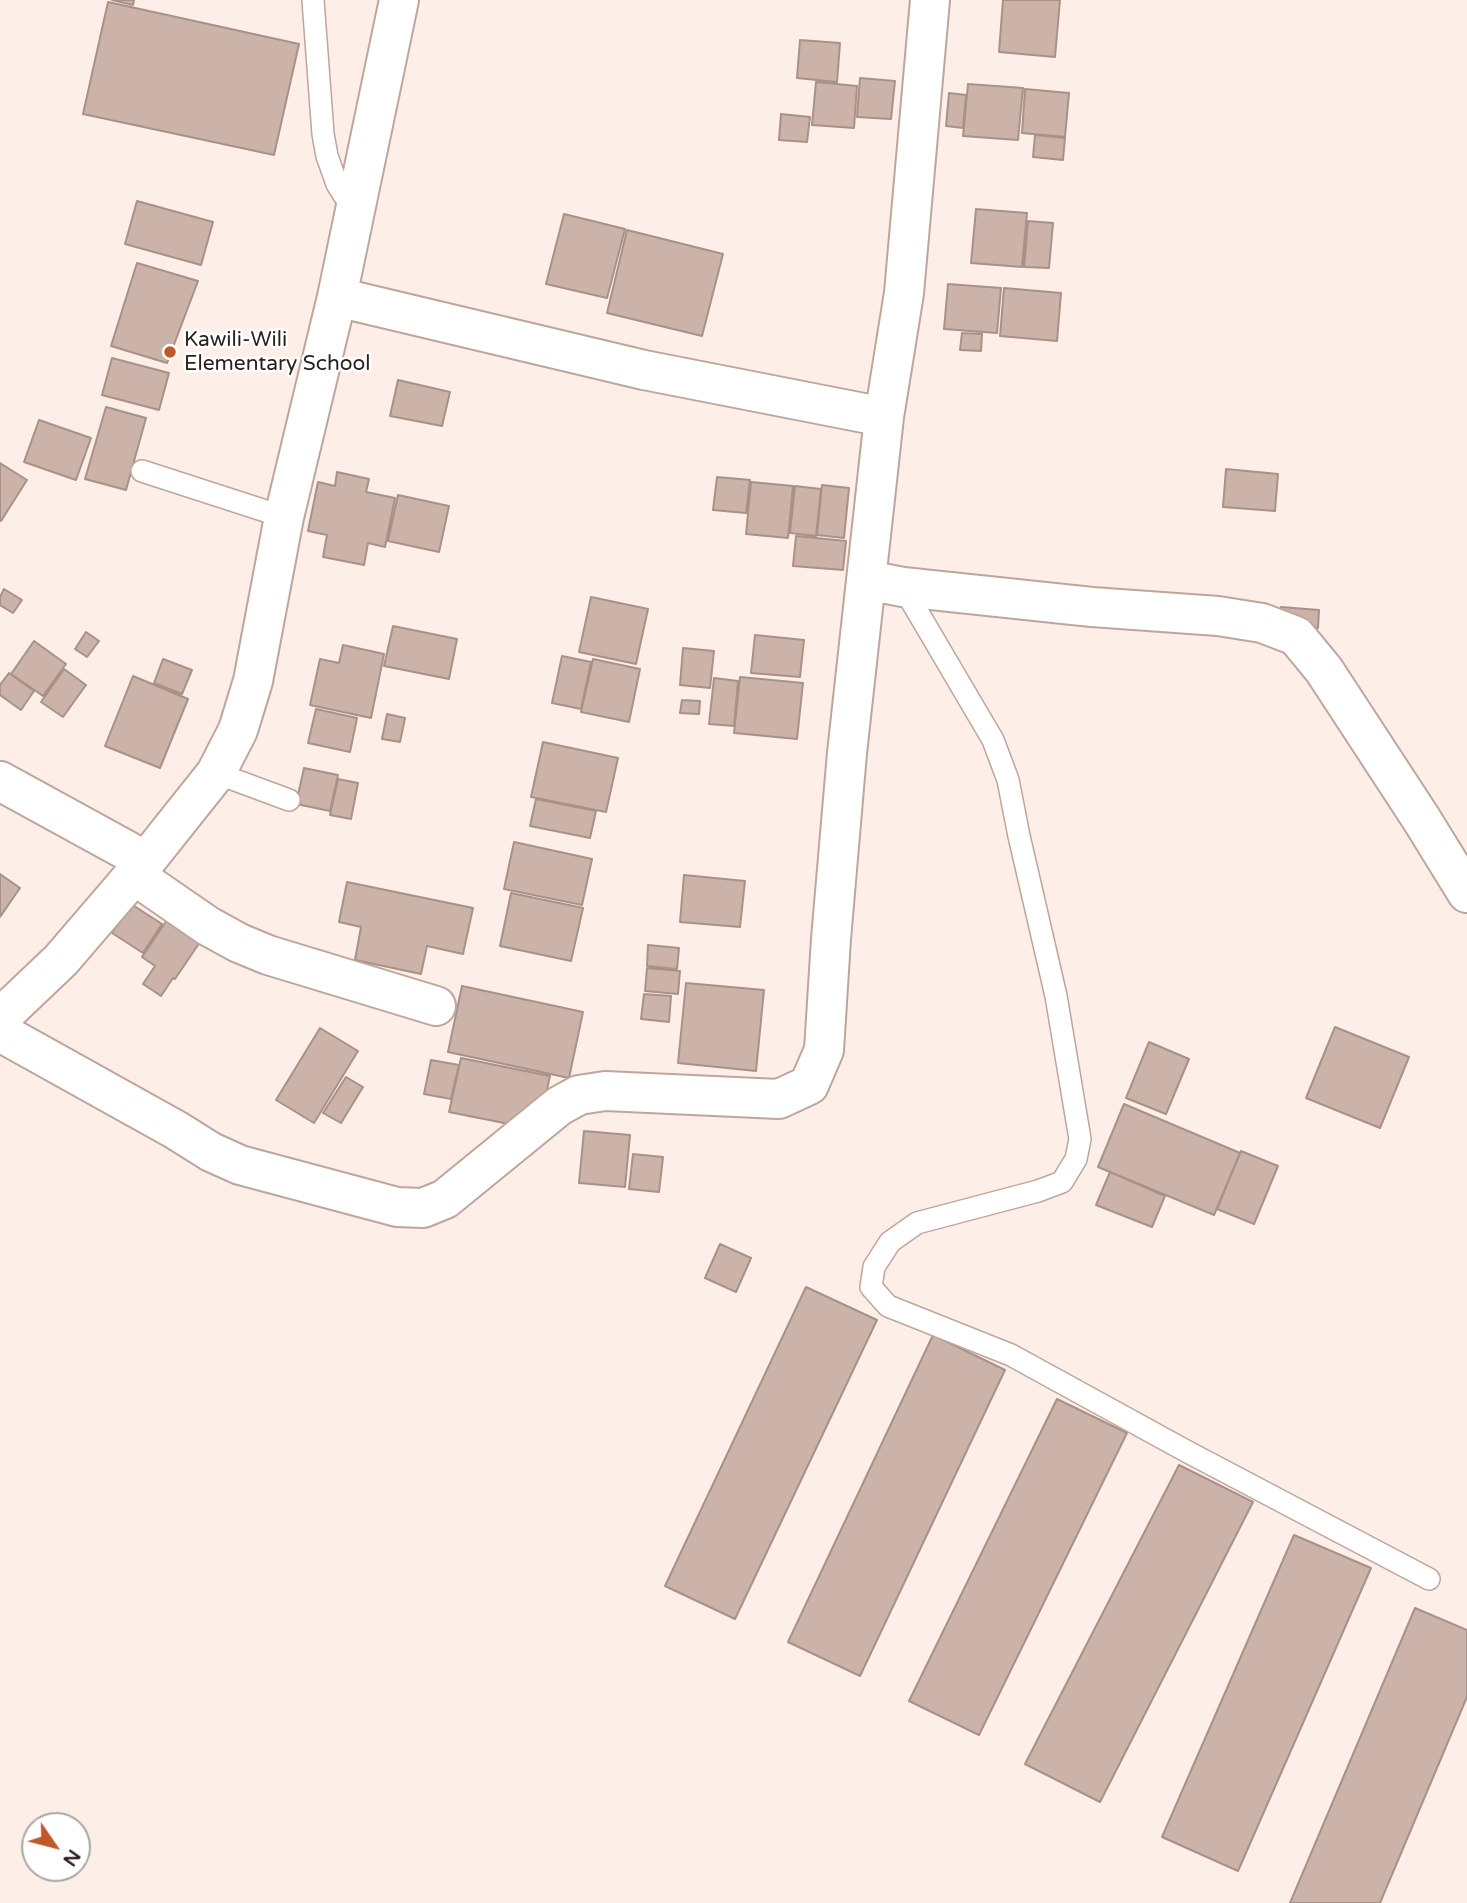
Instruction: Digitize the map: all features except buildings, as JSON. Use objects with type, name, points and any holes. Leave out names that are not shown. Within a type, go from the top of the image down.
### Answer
[{"type":"street","points":[[0,1018],[61,960],[140,868],[216,773],[237,730],[253,681],[284,517],[337,297],[400,0]]},
{"type":"street","points":[[0,1032],[211,1152],[240,1165],[397,1207],[423,1208],[445,1199],[559,1106],[579,1095],[605,1090],[779,1099],[809,1085],[824,1050],[845,779],[885,583],[884,417],[904,293],[930,0]]},
{"type":"street","points":[[337,297],[644,370],[884,417]]},
{"type":"street","points":[[885,583],[1092,607],[1218,616],[1262,623],[1296,636],[1324,670],[1467,893]]},
{"type":"street","points":[[0,781],[140,868],[208,926],[239,943],[268,955],[436,1006]]},
{"type":"lane","points":[[313,0],[327,156],[337,184],[354,213]]},
{"type":"lane","points":[[142,471],[284,517]]},
{"type":"lane","points":[[885,583],[993,740],[1009,780],[1019,836],[1056,996],[1080,1139],[1076,1159],[1062,1182],[1038,1191],[917,1223],[890,1242],[874,1267],[871,1287],[888,1306],[1011,1355],[1429,1579]]},
{"type":"lane","points":[[216,773],[289,800]]},
{"type":"place","name":"Kawili-Wili Elementary School","points":[[170,352]]}]
